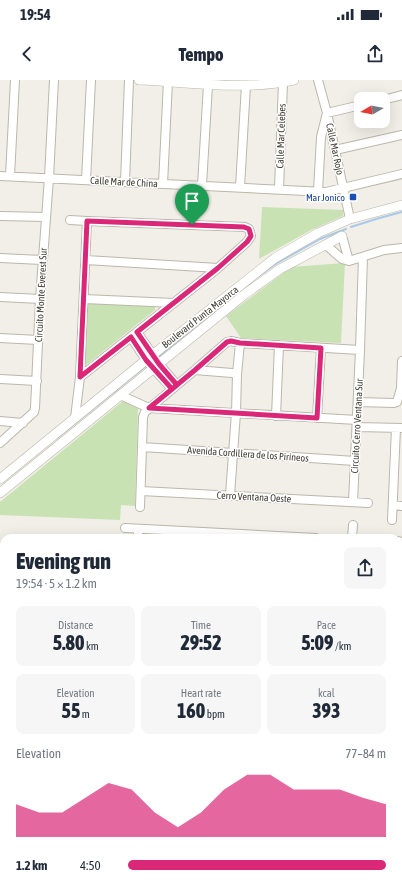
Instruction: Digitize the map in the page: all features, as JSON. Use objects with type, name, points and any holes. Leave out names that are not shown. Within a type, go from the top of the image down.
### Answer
[{"type":"street","points":[[10,176],[15,80]]},
{"type":"street","name":"Circuito Monte Everest Sur","points":[[23,423],[34,412],[35,408],[42,260],[49,178],[54,80]]},
{"type":"street","points":[[86,180],[91,80]]},
{"type":"street","points":[[125,182],[129,80]]},
{"type":"street","points":[[139,80],[246,86],[294,80]]},
{"type":"street","name":"Calle Mar Rojo","points":[[318,80],[327,113],[350,219]]},
{"type":"street","points":[[163,184],[168,81]]},
{"type":"street","name":"Calle Mar Celebes","points":[[279,189],[283,82]]},
{"type":"street","points":[[202,185],[208,85]]},
{"type":"street","points":[[240,187],[246,86]]},
{"type":"street","points":[[390,98],[402,95]]},
{"type":"street","points":[[318,191],[320,137],[327,113],[354,107]]},
{"type":"street","points":[[335,150],[402,134]]},
{"type":"street","name":"Calle Mar de China","points":[[0,176],[326,192],[402,174]]},
{"type":"street","name":"Boulevard Punta Mayorca","points":[[0,479],[149,357],[275,258],[318,233],[350,219],[402,205]]},
{"type":"street","points":[[0,216],[46,217]]},
{"type":"street","points":[[70,220],[244,227],[249,229],[251,236],[247,242],[218,268],[80,377]]},
{"type":"street","points":[[75,418],[80,377],[87,221]]},
{"type":"street","points":[[342,236],[349,261]]},
{"type":"street","name":"Boulevard Punta Mayorca","points":[[0,493],[245,294],[280,269],[342,236]]},
{"type":"street","points":[[326,245],[342,259],[349,261],[384,250],[402,248]]},
{"type":"street","name":"Circuito Cerro Ventana Sur","points":[[353,502],[363,257]]},
{"type":"street","points":[[0,258],[42,260]]},
{"type":"street","points":[[86,260],[218,268]]},
{"type":"street","points":[[0,297],[40,299]]},
{"type":"street","points":[[84,299],[174,302]]},
{"type":"street","points":[[134,334],[149,357],[174,387]]},
{"type":"street","points":[[0,338],[38,340]]},
{"type":"street","points":[[140,507],[143,417],[145,412],[227,342],[231,341],[240,343],[360,350]]},
{"type":"street","points":[[230,495],[240,343]]},
{"type":"street","points":[[276,416],[279,345]]},
{"type":"street","points":[[317,418],[321,348]]},
{"type":"street","points":[[358,402],[397,402],[401,388],[402,361]]},
{"type":"street","points":[[195,370],[237,374]]},
{"type":"street","points":[[0,379],[37,381]]},
{"type":"street","points":[[120,396],[149,408],[317,418],[399,428],[398,466],[392,520]]},
{"type":"street","points":[[0,421],[23,423]]},
{"type":"street","points":[[0,443],[23,423]]},
{"type":"street","name":"Avenida Cordillera de los Pirineos","points":[[142,448],[355,461]]},
{"type":"street","name":"Cerro Ventana Oeste","points":[[140,491],[368,503]]},
{"type":"street","points":[[393,505],[402,506]]},
{"type":"street","points":[[352,534],[353,525]]},
{"type":"street","points":[[125,528],[215,534]]},
{"type":"street","points":[[138,529],[138,534]]},
{"type":"green space","points":[[262,207],[343,210],[343,216],[311,230],[259,259]]},
{"type":"green space","points":[[345,263],[341,343],[241,338],[226,316],[291,267]]},
{"type":"green space","points":[[87,303],[154,306],[155,310],[86,365],[84,364]]},
{"type":"green space","points":[[123,401],[138,408],[135,506],[121,505],[120,520],[0,515],[0,502]]},
{"type":"waterway","points":[[351,227],[402,212]]},
{"type":"waterway","points":[[256,278],[277,263],[320,239],[346,229]]},
{"type":"waterway","points":[[159,356],[206,318]]},
{"type":"waterway","points":[[57,438],[147,365]]},
{"type":"place","name":"Mar Jonico","points":[[353,197]]},
{"type":"route","points":[[192,225],[87,221],[80,377],[131,337],[146,360],[172,389],[177,385],[195,370],[227,342],[231,341],[240,343],[321,348],[317,418],[149,408],[177,385],[159,364],[137,332],[218,268],[247,242],[251,236],[249,229],[244,227],[192,225]]}]
